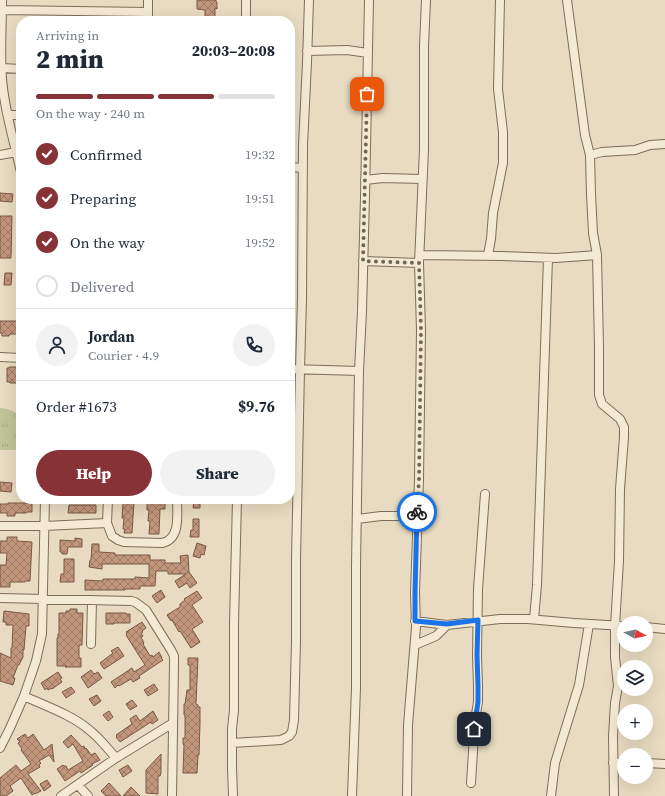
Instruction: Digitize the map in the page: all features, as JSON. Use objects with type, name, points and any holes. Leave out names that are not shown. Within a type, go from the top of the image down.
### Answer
[{"type":"street","points":[[2,0],[2,78],[8,115],[16,146]]},
{"type":"street","points":[[148,0],[148,16]]},
{"type":"street","points":[[246,0],[246,16]]},
{"type":"street","points":[[232,743],[281,740],[292,732],[294,720],[304,145],[309,0]]},
{"type":"street","points":[[352,796],[356,688],[359,370],[369,0]]},
{"type":"street","points":[[407,796],[408,725],[415,645],[415,586],[419,479],[421,330],[419,259],[424,149],[424,46],[426,0]]},
{"type":"street","points":[[488,256],[493,213],[503,163],[503,132],[498,89],[500,0]]},
{"type":"street","points":[[567,0],[585,135],[590,155],[593,233],[597,255],[599,395],[602,404],[620,418],[624,427],[615,626],[618,686],[613,736],[614,796]]},
{"type":"street","points":[[2,10],[148,12]]},
{"type":"street","points":[[308,51],[347,50],[368,53]]},
{"type":"street","points":[[2,68],[16,69]]},
{"type":"street","points":[[8,115],[16,115]]},
{"type":"street","points":[[590,155],[602,152],[635,150],[650,145],[665,144]]},
{"type":"street","points":[[0,155],[16,157]]},
{"type":"street","points":[[295,168],[304,168]]},
{"type":"street","points":[[365,180],[383,178],[422,179]]},
{"type":"street","points":[[363,261],[488,256],[556,258],[597,255]]},
{"type":"street","points":[[534,619],[548,258]]},
{"type":"street","points":[[0,357],[16,358]]},
{"type":"street","points":[[295,369],[359,370]]},
{"type":"street","points":[[471,783],[475,720],[478,702],[478,589],[484,494]]},
{"type":"street","points":[[0,748],[24,696],[36,662],[42,634],[45,504]]},
{"type":"street","points":[[108,504],[107,523],[112,536],[118,540],[132,543],[162,543],[167,542],[172,538],[176,532],[177,504]]},
{"type":"street","points":[[234,796],[232,743],[234,710],[237,504]]},
{"type":"street","points":[[357,519],[381,516],[417,516]]},
{"type":"street","points":[[0,526],[44,526],[107,523]]},
{"type":"street","points":[[0,598],[130,601],[135,602],[146,610],[174,656],[172,796]]},
{"type":"street","points":[[91,644],[92,600]]},
{"type":"street","points":[[415,621],[447,624],[478,620],[534,619],[615,626]]},
{"type":"street","points":[[415,645],[436,636],[447,624]]},
{"type":"street","points":[[551,796],[555,763],[579,685],[589,624]]},
{"type":"street","points":[[653,627],[665,628]]},
{"type":"street","points":[[24,696],[76,720],[88,728],[116,758]]},
{"type":"street","points":[[61,796],[116,758],[173,723]]},
{"type":"street","points":[[653,763],[665,764]]},
{"type":"street","points":[[78,785],[88,796]]},
{"type":"green space","points":[[0,408],[8,409],[16,413],[16,450],[0,450]]},
{"type":"building","points":[[197,0],[216,0],[217,2],[215,16],[205,16],[205,10],[197,9]]},
{"type":"building","points":[[0,193],[13,194],[12,202],[0,201]]},
{"type":"building","points":[[0,216],[12,216],[11,258],[0,258]]},
{"type":"building","points":[[5,273],[12,273],[11,285],[4,285]]},
{"type":"building","points":[[0,321],[16,321],[16,334],[2,336],[2,333],[0,333]]},
{"type":"building","points":[[16,367],[16,383],[7,382],[7,368]]},
{"type":"building","points":[[0,482],[12,483],[11,492],[0,491]]},
{"type":"building","points":[[0,504],[32,504],[32,512],[15,513],[15,516],[7,516],[7,513],[0,513]]},
{"type":"building","points":[[123,504],[134,504],[132,533],[124,533],[124,518],[122,518]]},
{"type":"building","points":[[147,504],[165,504],[165,509],[160,509],[159,534],[149,534],[150,521],[148,521],[149,510],[147,510]]},
{"type":"building","points":[[194,504],[200,504],[200,508],[193,508]]},
{"type":"building","points":[[69,505],[96,505],[96,513],[68,513]]},
{"type":"building","points":[[193,519],[199,519],[199,537],[190,537],[191,530],[193,530]]},
{"type":"building","points":[[7,537],[17,537],[17,541],[32,542],[30,581],[10,582],[10,587],[0,587],[0,565],[6,565],[7,553],[0,553],[0,541],[7,541]]},
{"type":"building","points":[[75,538],[82,539],[82,547],[68,547],[67,554],[62,554],[62,552],[60,552],[60,540],[75,541]]},
{"type":"building","points":[[197,543],[206,546],[204,555],[201,554],[200,558],[193,556]]},
{"type":"building","points":[[92,544],[99,544],[99,552],[115,553],[115,555],[150,555],[150,560],[165,560],[165,563],[181,563],[180,556],[188,555],[189,572],[197,583],[190,588],[187,583],[179,588],[175,581],[186,574],[168,574],[168,571],[156,571],[155,586],[140,586],[140,589],[125,590],[85,590],[85,580],[103,581],[103,579],[135,579],[135,577],[149,578],[149,564],[102,564],[102,569],[89,567]]},
{"type":"building","points":[[64,559],[74,559],[74,582],[60,582],[61,574],[64,574]]},
{"type":"building","points":[[161,590],[165,597],[157,603],[152,596]]},
{"type":"building","points":[[197,591],[202,598],[192,605],[203,622],[192,629],[200,642],[191,648],[167,615],[180,607],[180,604],[185,600],[184,599]]},
{"type":"building","points":[[70,609],[77,609],[77,613],[83,613],[82,645],[79,645],[81,667],[57,666],[59,613],[66,613],[66,611],[70,611]]},
{"type":"building","points":[[4,611],[29,614],[29,626],[26,626],[23,657],[13,678],[15,678],[13,685],[0,681],[0,653],[11,658],[12,648],[13,625],[6,625],[6,622],[3,622]]},
{"type":"building","points":[[106,613],[130,614],[130,623],[106,624]]},
{"type":"building","points":[[142,622],[146,628],[141,633],[143,636],[141,637],[144,643],[143,644],[150,656],[152,655],[153,657],[159,652],[163,660],[139,676],[140,678],[133,682],[131,679],[115,688],[111,682],[132,668],[134,672],[145,665],[126,635],[126,632]]},
{"type":"building","points":[[118,647],[124,656],[104,669],[100,663],[113,653],[111,651]]},
{"type":"building","points":[[188,658],[198,658],[196,704],[200,707],[200,722],[197,773],[183,773],[183,738],[185,738],[184,704],[187,690],[190,690],[190,665],[188,665]]},
{"type":"building","points":[[91,670],[94,674],[98,672],[102,678],[88,688],[81,677]]},
{"type":"building","points":[[58,672],[62,678],[60,679],[62,682],[52,689],[48,690],[47,688],[45,690],[41,683]]},
{"type":"building","points":[[154,684],[158,690],[148,696],[144,690]]},
{"type":"building","points":[[71,687],[75,692],[66,698],[62,692]]},
{"type":"building","points":[[97,695],[101,701],[94,706],[89,699]]},
{"type":"building","points":[[132,700],[137,706],[130,710],[126,704]]},
{"type":"building","points":[[109,711],[113,717],[108,721],[103,715]]},
{"type":"building","points":[[153,711],[158,720],[152,724],[151,722],[120,742],[116,735],[132,724],[130,719],[136,715],[140,721]]},
{"type":"building","points":[[25,734],[28,738],[33,734],[44,750],[52,744],[54,762],[49,755],[39,761],[41,763],[39,765],[40,767],[28,774],[41,791],[32,795],[21,778],[10,786],[13,791],[6,796],[0,796],[0,778],[16,765],[21,771],[31,764],[21,750],[22,749],[18,743],[20,742],[17,739]]},
{"type":"building","points":[[71,735],[82,747],[84,746],[85,749],[86,748],[91,755],[95,753],[100,760],[92,764],[93,765],[81,773],[80,771],[65,781],[57,769],[63,765],[66,766],[68,770],[83,761],[73,744],[68,748],[63,742]]},
{"type":"building","points":[[161,754],[161,773],[160,776],[158,776],[158,794],[146,793],[146,770]]},
{"type":"building","points":[[128,765],[132,771],[123,777],[119,770]]},
{"type":"building","points":[[47,780],[51,786],[44,791],[40,784]]},
{"type":"building","points":[[109,783],[121,796],[106,796],[101,791]]},
{"type":"building","points":[[131,787],[140,796],[123,796]]},
{"type":"way so far","points":[[367,94],[363,261],[419,263],[421,330],[419,479],[417,512]]},
{"type":"route","points":[[417,512],[415,621],[447,624],[478,620],[478,702],[474,729]]}]
